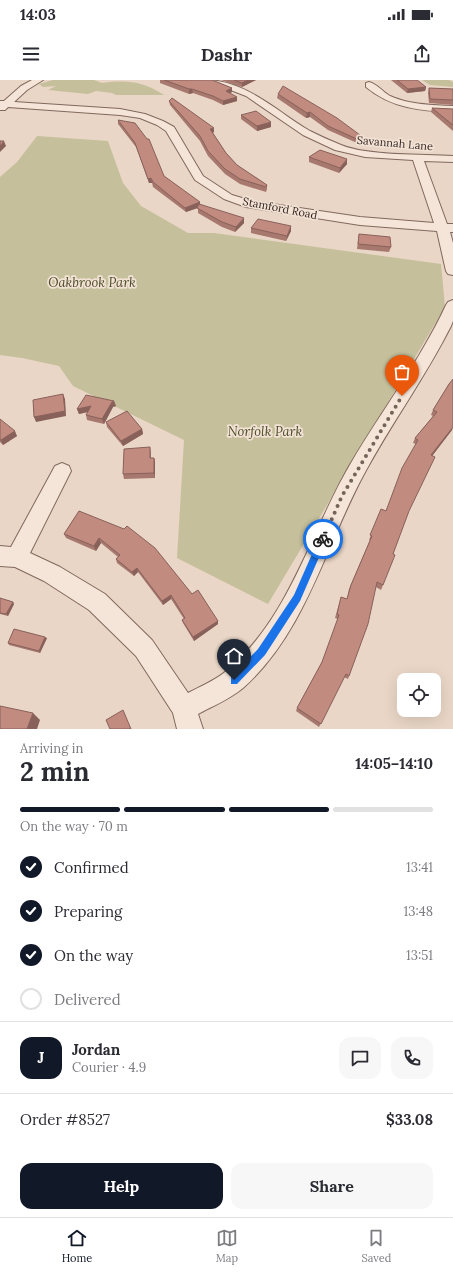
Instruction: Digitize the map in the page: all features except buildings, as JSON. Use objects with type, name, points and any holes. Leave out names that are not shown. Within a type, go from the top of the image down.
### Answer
[{"type":"street","points":[[2,106],[24,88],[39,80]]},
{"type":"street","name":"Savannah Lane","points":[[209,80],[248,94],[307,133],[330,145],[365,154],[453,159]]},
{"type":"street","points":[[369,85],[378,94],[397,102],[422,107],[453,109]]},
{"type":"street","name":"Stamford Road","points":[[2,106],[120,112],[142,116],[160,123],[170,129],[199,178],[228,197],[250,204],[360,221],[447,227]]},
{"type":"street","points":[[418,158],[447,227],[453,271]]},
{"type":"street","points":[[62,471],[9,557],[52,574],[97,602],[144,648],[187,719],[234,680],[261,652],[297,598],[342,496],[370,447],[441,335],[453,305]]},
{"type":"green space","points":[[53,80],[94,80],[102,83],[127,82],[141,84],[164,95],[116,95],[96,91],[88,94],[48,90],[56,86],[43,87],[39,84]]},
{"type":"green space","points":[[422,80],[449,80],[453,82],[453,87],[430,85]]},
{"type":"green space","points":[[37,136],[108,141],[123,183],[141,206],[188,233],[214,233],[441,264],[445,307],[268,604],[177,558],[184,440],[73,386],[59,366],[0,355],[0,177],[17,162]]},
{"type":"way so far","points":[[323,539],[342,496],[370,447],[402,396]]},
{"type":"route","points":[[234,680],[261,652],[297,598],[323,539]]},
{"type":"park label","name":"Oakbrook Park","points":[[92,282]]},
{"type":"park label","name":"Norfolk Park","points":[[265,431]]}]
